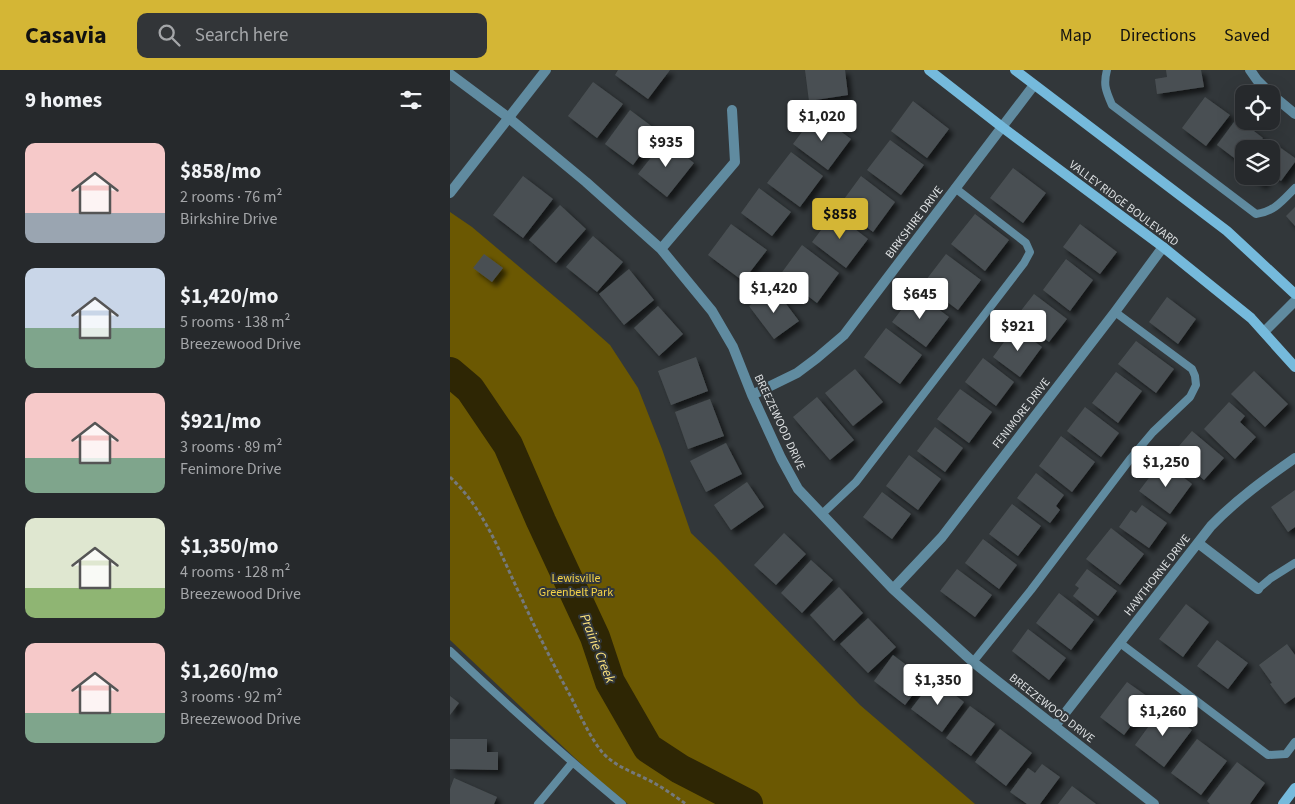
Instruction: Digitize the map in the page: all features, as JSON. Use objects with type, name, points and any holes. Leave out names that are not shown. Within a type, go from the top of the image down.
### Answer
[{"type":"main road","name":"VALLEY RIDGE BOULEVARD","points":[[929,70],[1163,248],[1250,318],[1295,367]]},
{"type":"main road","points":[[1015,70],[1228,231],[1295,294]]},
{"type":"main road","points":[[1283,804],[1295,788]]},
{"type":"street","points":[[450,192],[546,70]]},
{"type":"street","points":[[1250,70],[1261,85]]},
{"type":"street","name":"BREEZEWOOD DRIVE","points":[[450,74],[509,118],[586,182],[661,249],[712,311],[733,347],[752,395],[781,458],[798,489],[893,589],[973,662],[1154,804]]},
{"type":"street","name":"BIRKSHIRE DRIVE","points":[[752,395],[797,372],[844,335],[1034,85]]},
{"type":"street","points":[[1280,102],[1295,114]]},
{"type":"street","points":[[661,249],[735,162],[732,110]]},
{"type":"street","name":"FENIMORE DRIVE","points":[[893,589],[942,537],[1163,248]]},
{"type":"street","points":[[1264,332],[1295,301]]},
{"type":"street","name":"HAWTHORNE DRIVE","points":[[1055,726],[1211,526],[1225,511],[1250,490],[1295,458]]},
{"type":"street","points":[[1198,544],[1258,589]]},
{"type":"lane","points":[[1107,70],[1105,80],[1106,91],[1112,105],[1256,214],[1265,213],[1279,204],[1295,188]]},
{"type":"lane","points":[[822,514],[856,482],[1024,264],[1030,252],[1026,243],[955,188]]},
{"type":"lane","points":[[973,662],[1031,590],[1131,458],[1153,432],[1190,397],[1196,385],[1192,369],[1115,312]]},
{"type":"lane","points":[[1258,589],[1271,578],[1295,563]]},
{"type":"lane","points":[[1120,643],[1268,755],[1286,754],[1295,742]]},
{"type":"lane","points":[[450,651],[572,763],[622,804]]},
{"type":"lane","points":[[538,804],[572,763]]},
{"type":"path","points":[[450,477],[460,486],[476,507],[492,535],[555,668],[601,751],[615,764],[655,783],[686,804]]},
{"type":"green space","name":"Lewisville Greenbelt Park","points":[[450,212],[472,227],[610,345],[638,388],[662,449],[691,533],[860,705],[975,804],[628,804],[594,776],[450,640]]},
{"type":"building","points":[[618,70],[670,70],[648,99],[615,75]]},
{"type":"building","points":[[805,70],[845,70],[848,95],[809,101]]},
{"type":"building","points":[[1166,70],[1201,70],[1204,87],[1157,94],[1155,79],[1167,77]]},
{"type":"building","points":[[593,82],[623,104],[597,138],[568,116]]},
{"type":"building","points":[[1205,97],[1230,115],[1206,146],[1182,128]]},
{"type":"building","points":[[913,101],[949,129],[927,158],[891,131]]},
{"type":"building","points":[[630,110],[658,131],[633,165],[605,144]]},
{"type":"building","points":[[816,113],[851,139],[828,170],[793,144]]},
{"type":"building","points":[[1235,121],[1235,130],[1253,130],[1263,138],[1261,140],[1235,140],[1235,159],[1217,145]]},
{"type":"building","points":[[665,140],[694,163],[667,197],[638,174]]},
{"type":"building","points":[[890,140],[924,165],[901,195],[867,170]]},
{"type":"building","points":[[1280,147],[1295,158],[1295,162],[1281,181]]},
{"type":"building","points":[[791,152],[823,176],[800,207],[767,183]]},
{"type":"building","points":[[1013,168],[1046,193],[1023,223],[990,198]]},
{"type":"building","points":[[523,176],[553,199],[523,238],[493,215]]},
{"type":"building","points":[[861,176],[895,202],[873,232],[839,206]]},
{"type":"building","points":[[759,188],[791,212],[772,236],[741,213]]},
{"type":"building","points":[[560,205],[586,229],[556,263],[529,240]]},
{"type":"building","points":[[1295,207],[1295,226],[1286,216]]},
{"type":"building","points":[[834,213],[868,239],[846,268],[812,242]]},
{"type":"building","points":[[975,214],[1009,240],[985,271],[951,244]]},
{"type":"building","points":[[731,224],[767,250],[743,281],[708,255]]},
{"type":"building","points":[[1080,224],[1117,252],[1100,274],[1063,247]]},
{"type":"building","points":[[593,236],[623,262],[597,292],[566,267]]},
{"type":"building","points":[[802,245],[839,273],[817,303],[780,275]]},
{"type":"building","points":[[484,254],[503,268],[492,282],[473,268]]},
{"type":"building","points":[[946,254],[981,280],[958,310],[923,284]]},
{"type":"building","points":[[1066,259],[1093,280],[1070,311],[1043,290]]},
{"type":"building","points":[[629,269],[654,300],[624,325],[599,294]]},
{"type":"building","points":[[774,288],[799,321],[774,339],[749,306]]},
{"type":"building","points":[[915,292],[949,317],[926,347],[892,322]]},
{"type":"building","points":[[1034,294],[1067,319],[1049,342],[1016,317]]},
{"type":"building","points":[[1167,297],[1196,319],[1178,344],[1149,322]]},
{"type":"building","points":[[658,306],[683,334],[659,356],[634,328]]},
{"type":"building","points":[[1015,327],[1042,347],[1020,377],[993,357]]},
{"type":"building","points":[[886,328],[922,355],[900,384],[864,357]]},
{"type":"building","points":[[1136,341],[1174,369],[1156,393],[1118,364]]},
{"type":"building","points":[[696,357],[708,391],[671,405],[658,371]]},
{"type":"building","points":[[983,358],[1014,382],[996,406],[965,382]]},
{"type":"building","points":[[855,369],[883,402],[853,426],[825,393]]},
{"type":"building","points":[[1254,371],[1288,404],[1265,427],[1231,394]]},
{"type":"building","points":[[1116,372],[1142,391],[1118,423],[1092,403]]},
{"type":"building","points":[[960,389],[992,412],[969,443],[937,419]]},
{"type":"building","points":[[817,397],[854,440],[830,460],[793,417]]},
{"type":"building","points":[[710,399],[724,436],[688,449],[675,412]]},
{"type":"building","points":[[1229,402],[1245,416],[1240,422],[1256,437],[1235,459],[1204,429]]},
{"type":"building","points":[[1085,407],[1119,433],[1101,457],[1067,431]]},
{"type":"building","points":[[935,427],[963,448],[945,472],[917,451]]},
{"type":"building","points":[[1192,431],[1224,458],[1204,480],[1173,453]]},
{"type":"building","points":[[1061,436],[1095,462],[1072,492],[1039,466]]},
{"type":"building","points":[[726,443],[742,474],[706,492],[690,461]]},
{"type":"building","points":[[909,455],[941,479],[918,510],[886,486]]},
{"type":"building","points":[[1162,461],[1192,484],[1170,514],[1139,491]]},
{"type":"building","points":[[1036,473],[1064,495],[1056,506],[1060,510],[1050,523],[1017,498]]},
{"type":"building","points":[[747,482],[764,507],[731,530],[714,505]]},
{"type":"building","points":[[1295,490],[1295,527],[1288,532],[1271,507]]},
{"type":"building","points":[[882,492],[911,514],[892,539],[863,517]]},
{"type":"building","points":[[1012,504],[1041,526],[1018,556],[989,534]]},
{"type":"building","points":[[1142,505],[1167,523],[1149,548],[1119,527],[1131,510],[1136,513]]},
{"type":"building","points":[[1111,528],[1144,554],[1120,585],[1086,559]]},
{"type":"building","points":[[784,533],[806,554],[776,585],[754,565]]},
{"type":"building","points":[[983,539],[1017,565],[999,589],[965,563]]},
{"type":"building","points":[[811,560],[833,580],[802,613],[781,593]]},
{"type":"building","points":[[957,569],[992,595],[975,617],[940,591]]},
{"type":"building","points":[[1087,569],[1117,591],[1098,616],[1073,596],[1079,588],[1075,585]]},
{"type":"building","points":[[839,587],[863,613],[834,641],[810,615]]},
{"type":"building","points":[[1059,593],[1094,620],[1071,650],[1036,623]]},
{"type":"building","points":[[1186,604],[1209,622],[1183,657],[1159,639]]},
{"type":"building","points":[[868,618],[896,647],[868,673],[840,644]]},
{"type":"building","points":[[1028,629],[1066,658],[1049,680],[1012,651]]},
{"type":"building","points":[[1217,640],[1248,663],[1228,689],[1197,666]]},
{"type":"building","points":[[1287,644],[1295,655],[1295,697],[1285,704],[1259,665]]},
{"type":"building","points":[[893,655],[925,679],[905,705],[874,681]]},
{"type":"building","points":[[934,679],[964,702],[942,732],[911,709]]},
{"type":"building","points":[[1127,682],[1151,699],[1124,735],[1100,717]]},
{"type":"building","points":[[450,696],[459,703],[450,715]]},
{"type":"building","points":[[970,706],[995,724],[971,756],[946,738]]},
{"type":"building","points":[[1162,708],[1192,730],[1164,767],[1135,745]]},
{"type":"building","points":[[1000,729],[1032,753],[1006,786],[975,762]]},
{"type":"building","points":[[450,739],[487,739],[487,752],[498,752],[498,770],[450,769]]},
{"type":"building","points":[[1197,739],[1227,761],[1201,795],[1171,773]]},
{"type":"building","points":[[1237,762],[1265,783],[1250,804],[1210,804],[1207,801]]},
{"type":"building","points":[[1042,764],[1060,777],[1040,804],[1027,804],[1010,792],[1028,768],[1035,773]]},
{"type":"building","points":[[454,778],[497,797],[494,804],[450,804],[450,789]]},
{"type":"building","points":[[1072,786],[1096,804],[1058,804]]},
{"type":"waterway","name":"Prairie Creek","points":[[450,372],[470,389],[508,445],[595,637],[610,682],[648,748],[680,769],[748,804]]}]
